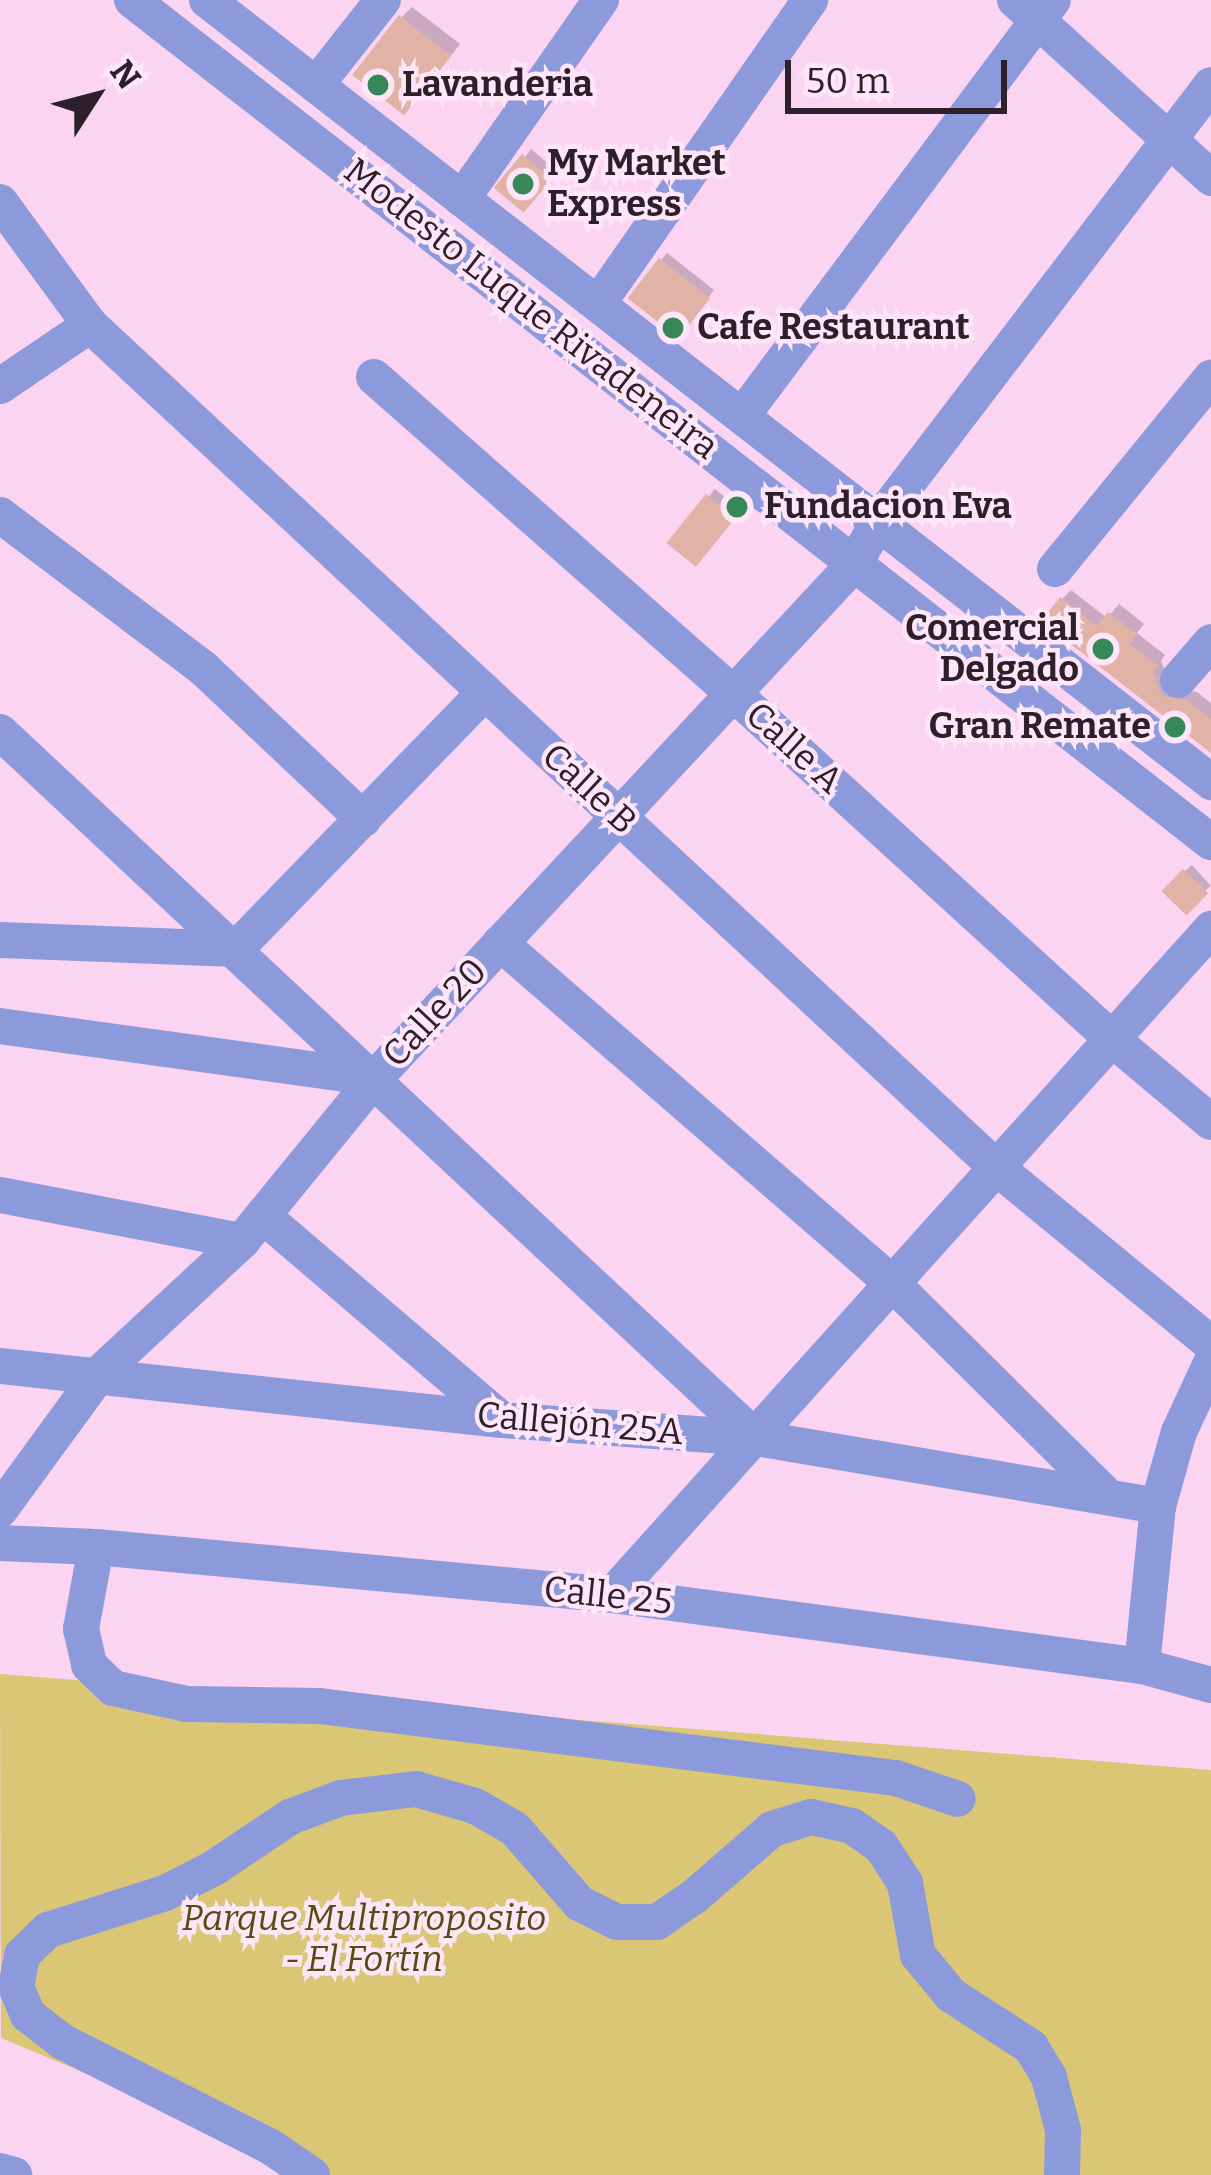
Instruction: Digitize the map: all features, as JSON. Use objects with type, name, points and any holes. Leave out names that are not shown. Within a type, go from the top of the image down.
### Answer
[{"type":"street","name":"Modesto Luque Rivadeneira","points":[[132,0],[1211,842]]},
{"type":"street","name":"Modesto Luque Rivadeneira","points":[[207,0],[814,472],[884,514],[1211,782]]},
{"type":"street","points":[[316,85],[383,0]]},
{"type":"street","points":[[462,199],[601,0]]},
{"type":"street","points":[[598,304],[810,0]]},
{"type":"street","points":[[742,416],[1035,7],[1211,178]]},
{"type":"street","name":"Calle 20","points":[[0,1510],[100,1373],[253,1229],[375,1078],[855,563],[884,514],[1211,86]]},
{"type":"street","name":"Calle B","points":[[0,202],[90,325],[997,1168],[1211,1344]]},
{"type":"street","points":[[0,386],[90,325]]},
{"type":"street","name":"Calle A","points":[[374,377],[734,693],[1112,1040],[1211,1122]]},
{"type":"street","points":[[1055,569],[1211,379]]},
{"type":"street","points":[[733,465],[767,473],[795,494],[814,472]]},
{"type":"street","points":[[0,515],[204,669],[363,819]]},
{"type":"street","points":[[1178,680],[1211,642]]},
{"type":"street","points":[[1012,688],[1031,666],[1060,679],[1076,676]]},
{"type":"street","points":[[0,940],[236,949],[485,692]]},
{"type":"street","points":[[0,732],[756,1438]]},
{"type":"street","points":[[612,1595],[1211,929]]},
{"type":"street","points":[[500,943],[892,1283],[1108,1497]]},
{"type":"street","points":[[0,1026],[375,1078]]},
{"type":"street","points":[[0,1195],[253,1229],[502,1420]]},
{"type":"street","points":[[1142,1666],[1157,1506],[1179,1432],[1211,1364]]},
{"type":"street","name":"Callejón 25A","points":[[0,1366],[100,1373],[502,1420],[756,1438],[1157,1506]]},
{"type":"street","name":"Calle 25","points":[[0,1543],[96,1547],[612,1595],[1142,1666],[1211,1685]]},
{"type":"street","points":[[96,1547],[81,1629],[89,1665],[113,1688],[187,1704],[320,1706],[896,1778],[958,1799]]},
{"type":"street","points":[[312,2175],[271,2146],[63,2042],[28,2015],[16,1987],[22,1955],[48,1930],[165,1893],[290,1817],[341,1798],[416,1789],[475,1805],[515,1829],[579,1903],[617,1922],[657,1922],[695,1896],[772,1829],[811,1816],[852,1826],[880,1846],[905,1883],[918,1955],[951,1995],[1031,2047],[1049,2077],[1063,2130],[1062,2175]]},
{"type":"street","points":[[0,2171],[14,2175]]},
{"type":"green space","name":"Parque Multiproposito - El Fortín","points":[[0,1674],[1211,1770],[1211,2175],[295,2175],[142,2097],[1,2038]]},
{"type":"building","points":[[399,15],[451,56],[404,116],[352,75]]},
{"type":"building","name":"My Market Express","points":[[522,154],[552,179],[524,213],[494,188]]},
{"type":"building","points":[[659,258],[710,298],[679,338],[628,298]]},
{"type":"building","points":[[706,494],[736,518],[696,567],[666,543]]},
{"type":"building","points":[[1060,597],[1097,626],[1108,612],[1137,634],[1130,644],[1158,666],[1153,673],[1162,696],[1187,700],[1211,719],[1211,753],[1041,621]]},
{"type":"building","points":[[1183,869],[1208,893],[1187,916],[1161,891]]},
{"type":"place","name":"Lavanderia","points":[[378,85]]},
{"type":"place","name":"My Market Express","points":[[523,184]]},
{"type":"place","name":"Cafe Restaurant","points":[[673,328]]},
{"type":"place","name":"Fundacion Eva","points":[[737,507]]},
{"type":"place","name":"Comercial Delgado","points":[[1103,649]]},
{"type":"place","name":"Gran Remate","points":[[1175,727]]}]
